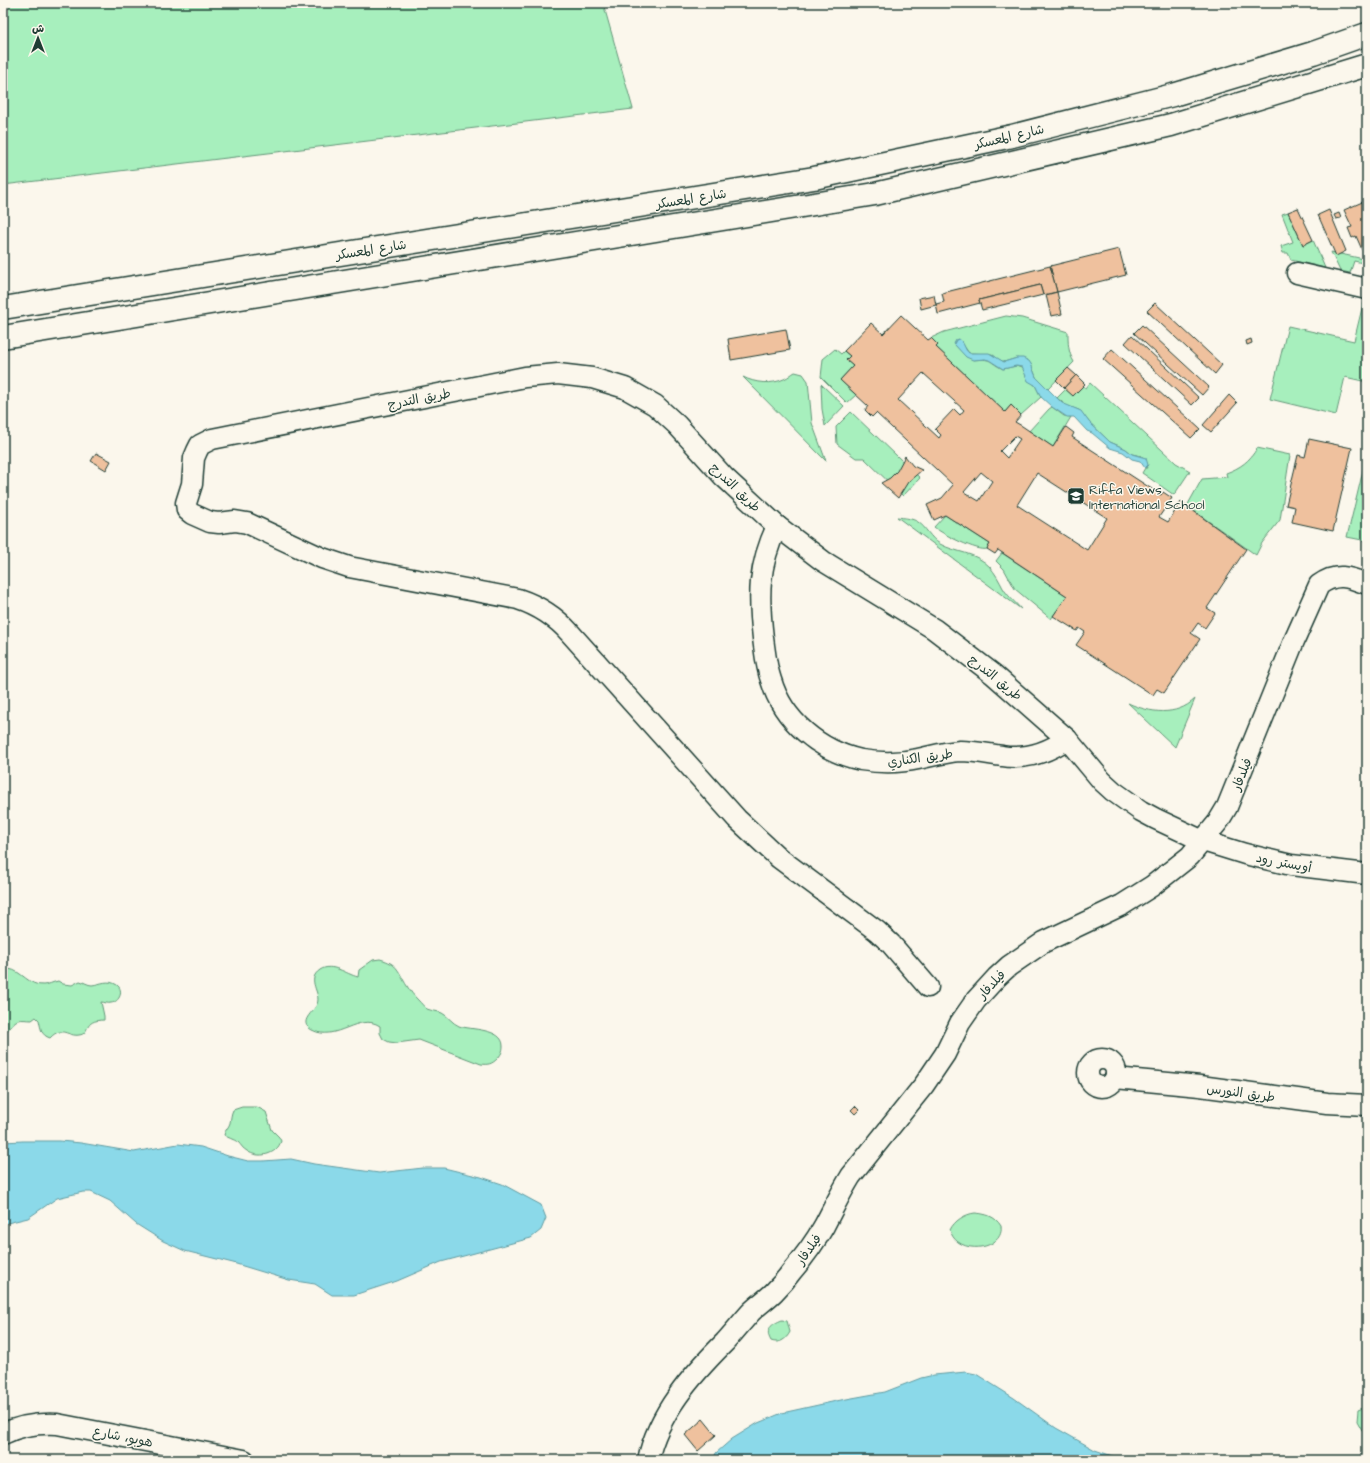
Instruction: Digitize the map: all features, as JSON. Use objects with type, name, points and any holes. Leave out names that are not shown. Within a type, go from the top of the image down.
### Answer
[{"type":"main road","name":"شارع المعسكر","points":[[3,308],[814,178],[1012,136],[1173,95],[1313,53],[1367,34]]},
{"type":"main road","name":"شارع المعسكر","points":[[3,337],[875,194],[1172,125],[1367,65]]},
{"type":"street","points":[[1297,273],[1367,289]]},
{"type":"street","name":"طريق التدرج","points":[[928,987],[891,944],[877,931],[779,858],[737,819],[554,617],[536,606],[518,599],[349,567],[322,558],[247,524],[235,521],[214,523],[192,514],[187,510],[186,503],[192,484],[194,458],[200,445],[220,438],[525,377],[542,375],[575,375],[620,386],[655,405],[677,425],[724,477],[777,526],[823,561],[934,629],[1004,682],[1067,738],[1102,781],[1125,801],[1156,819],[1203,841]]},
{"type":"street","name":"طريق الكناري","points":[[777,526],[765,556],[760,584],[760,612],[767,668],[775,692],[788,715],[814,739],[832,750],[846,756],[868,761],[904,762],[945,752],[960,751],[1003,756],[1028,756],[1048,750],[1067,738]]},
{"type":"street","name":"فيلدفار","points":[[648,1460],[658,1431],[667,1413],[680,1393],[693,1375],[716,1349],[752,1311],[774,1292],[809,1250],[851,1176],[924,1085],[945,1054],[960,1023],[986,988],[1009,966],[1044,942],[1122,905],[1152,886],[1190,856],[1218,822],[1228,807],[1319,585],[1333,577],[1342,576],[1354,578],[1367,584]]},
{"type":"street","name":"أويستر رود","points":[[1203,841],[1245,854],[1291,865],[1367,874]]},
{"type":"street","name":"طريق النورس","points":[[1115,1078],[1200,1086],[1327,1103],[1367,1105]]},
{"type":"street","name":"هوبو، شارع","points":[[3,1434],[24,1426],[40,1423],[57,1424],[166,1452],[244,1460]]},
{"type":"green space","points":[[3,3],[603,3],[633,109],[3,185]]},
{"type":"green space","points":[[1288,212],[1303,245],[1313,240],[1325,268],[1291,260],[1288,253],[1283,253],[1281,246],[1293,242],[1282,214]]},
{"type":"green space","points":[[1331,252],[1364,259],[1363,263],[1354,261],[1350,273],[1340,271]]},
{"type":"green space","points":[[1363,304],[1367,305],[1367,382],[1345,377],[1336,415],[1270,399],[1288,326],[1354,341]]},
{"type":"green space","points":[[1006,316],[1022,318],[1068,332],[1069,351],[1074,362],[1048,389],[1036,377],[1031,364],[1017,358],[1004,362],[992,354],[969,353],[959,339],[955,342],[956,346],[973,360],[984,359],[1003,369],[1016,366],[1024,369],[1027,379],[1035,385],[1041,397],[1021,415],[1011,405],[1005,412],[936,347],[938,345],[931,338],[944,332]]},
{"type":"green space","points":[[835,349],[841,354],[844,351],[850,356],[846,360],[853,366],[840,380],[856,395],[847,403],[821,377],[823,359]]},
{"type":"green space","points":[[795,372],[803,374],[808,381],[812,423],[826,461],[743,377],[753,381],[768,383],[784,379]]},
{"type":"green space","points":[[1090,383],[1176,463],[1190,471],[1174,495],[1142,473],[1145,468],[1147,468],[1142,456],[1132,454],[1126,449],[1110,442],[1079,410],[1067,406],[1057,398],[1066,389],[1073,396],[1083,386],[1086,388]]},
{"type":"green space","points":[[821,384],[844,406],[825,426],[822,409]]},
{"type":"green space","points":[[1052,407],[1064,416],[1071,417],[1053,447],[1029,431]]},
{"type":"green space","points":[[851,412],[920,478],[903,496],[864,458],[856,458],[837,444],[836,427]]},
{"type":"green space","points":[[1257,448],[1290,455],[1280,520],[1262,543],[1256,555],[1187,506],[1202,479],[1227,477],[1226,473],[1244,464]]},
{"type":"green space","points":[[1367,454],[1367,541],[1347,537]]},
{"type":"green space","points":[[945,515],[990,544],[987,549],[976,548],[968,545],[952,538],[934,527]]},
{"type":"green space","points":[[897,517],[908,518],[921,524],[933,539],[946,547],[979,558],[990,567],[1003,588],[1021,609]]},
{"type":"green space","points":[[1002,553],[1067,596],[1051,619],[1015,589],[1004,569],[996,561]]},
{"type":"green space","points":[[1195,699],[1175,747],[1128,703],[1145,709],[1163,712],[1180,709]]},
{"type":"green space","points":[[380,959],[395,966],[411,992],[427,1009],[442,1013],[459,1026],[485,1031],[498,1036],[502,1040],[503,1046],[501,1054],[490,1064],[481,1064],[419,1040],[397,1043],[389,1042],[383,1039],[380,1033],[380,1026],[372,1023],[364,1023],[330,1033],[321,1033],[308,1027],[306,1020],[317,1004],[318,1000],[314,978],[320,970],[329,967],[339,969],[358,977],[359,970],[373,960]]},
{"type":"green space","points":[[9,969],[18,972],[38,985],[45,985],[58,981],[63,984],[72,985],[80,981],[89,985],[111,982],[119,987],[121,993],[119,998],[114,1002],[101,1002],[104,1020],[92,1022],[83,1034],[75,1035],[58,1032],[50,1038],[47,1037],[43,1033],[39,1020],[36,1017],[32,1020],[18,1020],[3,1033],[3,971]]},
{"type":"green space","points":[[242,1107],[257,1107],[266,1112],[272,1130],[281,1141],[276,1150],[267,1154],[256,1155],[244,1149],[238,1142],[224,1135],[233,1110]]},
{"type":"green space","points":[[975,1213],[990,1216],[999,1223],[1001,1226],[1000,1234],[996,1241],[980,1247],[970,1247],[961,1244],[954,1239],[950,1230],[954,1224],[960,1218]]},
{"type":"green space","points":[[782,1320],[787,1321],[790,1332],[782,1341],[771,1341],[768,1333],[770,1328],[775,1323]]},
{"type":"green space","points":[[1367,1408],[1367,1434],[1362,1430],[1357,1421],[1358,1410]]},
{"type":"water","points":[[959,339],[969,353],[989,353],[1004,362],[1017,358],[1023,358],[1029,361],[1036,377],[1062,403],[1081,411],[1089,422],[1110,442],[1126,449],[1132,454],[1146,458],[1148,465],[1145,468],[1140,461],[1132,459],[1123,452],[1110,448],[1092,433],[1087,431],[1074,417],[1067,417],[1052,407],[1041,397],[1035,385],[1028,381],[1022,367],[1016,366],[1003,369],[989,360],[973,360],[966,357],[954,344],[956,340]]},
{"type":"water","points":[[60,1141],[81,1143],[134,1152],[178,1144],[201,1147],[248,1161],[291,1159],[314,1164],[379,1173],[423,1168],[444,1168],[502,1184],[541,1205],[546,1218],[541,1230],[531,1238],[441,1262],[397,1281],[354,1295],[332,1295],[315,1284],[289,1280],[233,1263],[185,1251],[163,1241],[136,1224],[110,1201],[91,1192],[83,1192],[57,1198],[28,1218],[3,1224],[3,1142]]},
{"type":"water","points":[[966,1372],[976,1374],[1014,1398],[1056,1428],[1095,1450],[1124,1460],[713,1460],[716,1453],[732,1439],[758,1423],[782,1413],[885,1392],[921,1378],[934,1375]]},
{"type":"building","points":[[1367,200],[1367,251],[1363,252],[1356,236],[1352,238],[1348,228],[1352,227],[1344,210]]},
{"type":"building","points":[[1298,208],[1313,240],[1303,245],[1288,212]]},
{"type":"building","points":[[1329,210],[1346,251],[1336,256],[1318,215]]},
{"type":"building","points":[[1339,213],[1341,218],[1336,219],[1334,215]]},
{"type":"building","points":[[1119,249],[1126,275],[1057,292],[1050,266]]},
{"type":"building","points":[[1050,266],[1057,292],[1043,295],[1040,285],[979,300],[980,303],[938,314],[936,304],[944,302],[942,293]]},
{"type":"building","points":[[1040,285],[1043,295],[982,310],[979,300]]},
{"type":"building","points":[[1057,292],[1062,314],[1051,316],[1046,295]]},
{"type":"building","points":[[934,295],[936,305],[921,309],[919,298]]},
{"type":"building","points":[[1155,303],[1222,365],[1215,374],[1147,311]]},
{"type":"building","points":[[901,315],[928,340],[931,338],[938,345],[936,347],[1005,412],[1011,405],[1021,415],[1015,422],[1053,447],[1066,427],[1074,433],[1072,437],[1161,495],[1163,492],[1172,498],[1159,517],[1168,522],[1181,502],[1246,549],[1207,608],[1215,613],[1205,628],[1198,623],[1191,633],[1200,639],[1164,693],[1157,689],[1153,695],[1076,645],[1085,632],[1079,628],[1077,631],[1053,616],[1067,596],[998,550],[995,554],[987,549],[990,544],[945,515],[934,520],[927,505],[942,498],[953,485],[876,413],[872,417],[865,410],[868,406],[840,380],[853,366],[846,360],[850,356],[844,351],[871,323],[883,334]],"holes":[[[923,373],[964,410],[960,415],[954,409],[935,429],[941,435],[939,438],[898,400]],[[1015,436],[1020,439],[1007,458],[1000,451]],[[981,472],[992,481],[979,501],[964,492]],[[1037,473],[1107,518],[1087,550],[1017,505]]]},
{"type":"building","points":[[1142,325],[1209,387],[1202,395],[1134,333]]},
{"type":"building","points":[[786,329],[790,350],[731,360],[728,339]]},
{"type":"building","points":[[1132,335],[1199,398],[1192,405],[1125,343]]},
{"type":"building","points":[[1251,339],[1252,343],[1247,345],[1246,341]]},
{"type":"building","points":[[1112,349],[1200,429],[1191,438],[1103,359]]},
{"type":"building","points":[[1068,368],[1076,375],[1064,388],[1056,380]]},
{"type":"building","points":[[1076,375],[1085,384],[1073,396],[1064,388]]},
{"type":"building","points":[[1229,395],[1237,403],[1211,432],[1203,425]]},
{"type":"building","points":[[1309,439],[1352,448],[1333,531],[1292,522],[1295,507],[1286,505],[1298,455],[1305,457]]},
{"type":"building","points":[[96,453],[111,461],[106,470],[91,461]]},
{"type":"building","points":[[905,456],[913,466],[922,470],[908,482],[898,498],[881,483],[890,478],[897,471]]},
{"type":"building","points":[[855,1106],[859,1110],[855,1114],[851,1110]]},
{"type":"building","points":[[703,1419],[716,1435],[698,1451],[685,1435]]},
{"type":"place","name":"Riffa Views International School","points":[[1076,496]]}]
